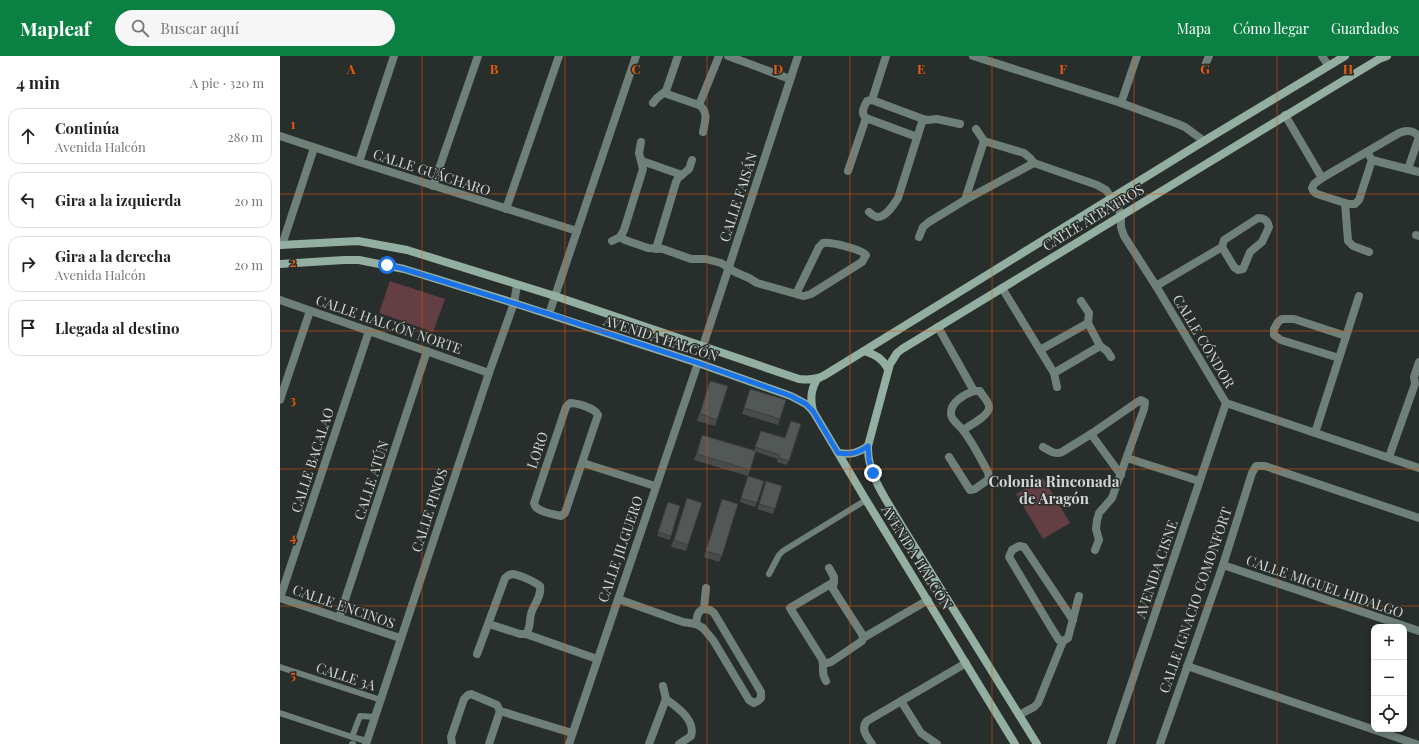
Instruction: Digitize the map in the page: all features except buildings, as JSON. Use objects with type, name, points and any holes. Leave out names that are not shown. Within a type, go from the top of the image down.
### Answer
[{"type":"street","points":[[359,162],[394,56]]},
{"type":"street","points":[[433,186],[478,56]]},
{"type":"street","points":[[506,209],[559,56]]},
{"type":"street","points":[[549,314],[636,56]]},
{"type":"street","points":[[653,104],[668,88],[678,56]]},
{"type":"street","points":[[699,105],[719,56]]},
{"type":"street","points":[[728,56],[790,79]]},
{"type":"street","name":"CALLE FAISÁN","points":[[703,346],[798,56]]},
{"type":"street","points":[[872,100],[886,56]]},
{"type":"street","points":[[973,56],[1121,103],[1185,127],[1204,141]]},
{"type":"street","points":[[1121,103],[1137,56]]},
{"type":"street","points":[[1322,56],[1328,66]]},
{"type":"street","name":"CALLE ALBATROS","points":[[817,379],[826,375],[1204,141],[1345,56]]},
{"type":"street","name":"CALLE ALBATROS","points":[[868,446],[888,369],[893,358],[902,349],[1285,115],[1387,56]]},
{"type":"street","points":[[664,93],[699,105],[704,109],[706,116],[703,132]]},
{"type":"street","points":[[917,137],[866,118],[863,114],[863,108],[867,101],[872,100],[927,120],[937,119],[960,124]]},
{"type":"street","points":[[1285,115],[1322,178]]},
{"type":"street","points":[[848,171],[866,118]]},
{"type":"street","points":[[869,212],[880,217],[895,202],[901,190],[923,119]]},
{"type":"street","points":[[965,200],[984,141],[976,129]]},
{"type":"street","points":[[1372,160],[1357,202],[1352,205],[1314,192],[1312,188],[1314,184],[1322,178],[1399,133],[1405,131],[1418,135],[1419,139],[1408,169]]},
{"type":"street","name":"CALLE GUÁCHARO","points":[[280,136],[577,231]]},
{"type":"street","name":"CALLE CÓNDOR","points":[[984,141],[1024,153],[1034,163],[1097,184],[1106,190],[1118,207],[1124,236],[1156,286],[1226,403],[1419,468]]},
{"type":"street","points":[[612,241],[620,236],[624,230],[643,169],[639,153],[641,142]]},
{"type":"street","points":[[281,245],[314,148]]},
{"type":"street","points":[[1367,152],[1372,160],[1419,172]]},
{"type":"street","points":[[656,249],[676,182],[689,169],[692,160]]},
{"type":"street","points":[[642,161],[682,175]]},
{"type":"street","points":[[918,237],[923,227],[929,222],[965,200],[1034,163]]},
{"type":"street","points":[[1345,202],[1349,243],[1369,252]]},
{"type":"street","points":[[1156,286],[1222,247],[1224,240],[1258,218],[1263,218],[1267,221],[1269,227],[1264,240],[1250,252],[1243,269],[1238,270],[1234,267],[1222,247]]},
{"type":"street","points":[[620,236],[628,242],[648,248],[663,249],[691,259],[712,260],[721,263],[754,282],[796,294],[804,296],[811,294],[862,262],[866,255],[861,251],[830,243],[823,243],[819,247],[796,294]]},
{"type":"street","name":"AVENIDA HALCÓN","points":[[281,245],[347,241],[376,243],[407,250],[555,296],[799,379],[817,379]]},
{"type":"street","name":"AVENIDA HALCÓN","points":[[280,264],[344,260],[374,262],[404,269],[549,314],[698,363],[791,396],[806,404],[813,411],[1015,744]]},
{"type":"street","name":"CALLE PINOS","points":[[367,743],[400,638],[514,303],[517,285]]},
{"type":"street","points":[[1002,288],[1054,373],[1057,387]]},
{"type":"street","points":[[1315,433],[1359,296]]},
{"type":"street","name":"CALLE HALCÓN NORTE","points":[[280,300],[489,373]]},
{"type":"street","points":[[1081,301],[1089,313],[1088,323],[1100,346],[1107,351],[1111,357]]},
{"type":"street","points":[[280,400],[310,311]]},
{"type":"street","points":[[1339,358],[1281,340],[1274,336],[1274,329],[1278,322],[1287,318],[1346,336]]},
{"type":"street","points":[[1040,350],[1088,323]]},
{"type":"street","points":[[938,327],[974,391]]},
{"type":"street","name":"CALLE BACALAO","points":[[280,598],[369,331]]},
{"type":"street","points":[[1054,373],[1100,346]]},
{"type":"street","name":"CALLE ATÚN","points":[[339,618],[427,351]]},
{"type":"street","points":[[864,351],[881,358],[888,369]]},
{"type":"street","points":[[1389,457],[1417,385],[1414,377],[1419,362]]},
{"type":"street","name":"CALLE JILGUERO","points":[[569,744],[655,486],[698,363]]},
{"type":"street","points":[[813,411],[811,396],[812,389],[817,379]]},
{"type":"street","points":[[949,457],[970,490],[975,489],[989,479],[988,472],[963,430],[952,417],[952,408],[955,402],[974,391],[980,391],[988,403],[989,409],[985,415],[963,430]]},
{"type":"street","points":[[1043,447],[1053,453],[1058,453],[1091,434],[1136,403],[1143,400],[1145,404],[1144,409],[1121,476],[1112,498],[1099,513],[1096,529],[1099,540],[1095,550]]},
{"type":"street","name":"LORO","points":[[572,403],[594,410],[598,413],[583,464],[563,516],[535,508],[534,503],[536,493],[566,406],[572,403]]},
{"type":"street","name":"AVENIDA CISNE","points":[[1111,744],[1226,403]]},
{"type":"street","points":[[1091,434],[1121,476]]},
{"type":"street","points":[[838,453],[852,454],[868,446]]},
{"type":"street","name":"AVENIDA HALCÓN","points":[[868,446],[870,466],[884,495],[1037,744]]},
{"type":"street","points":[[1127,458],[1199,481]]},
{"type":"street","points":[[583,464],[655,486]]},
{"type":"street","name":"CALLE IGNACIO COMONFORT","points":[[1160,744],[1223,565],[1252,473],[1256,466],[1265,466],[1419,518]]},
{"type":"street","points":[[1062,641],[1052,629],[1009,557],[1012,550],[1019,546],[1024,547],[1073,620]]},
{"type":"street","name":"CALLE MIGUEL HIDALGO","points":[[1223,565],[1419,631]]},
{"type":"street","points":[[829,568],[834,577],[833,589],[862,634],[863,638]]},
{"type":"street","points":[[477,654],[505,578],[508,575],[513,574],[540,586],[539,595],[531,613],[530,627],[526,634]]},
{"type":"street","points":[[826,681],[822,675],[822,659],[790,608],[834,582]]},
{"type":"street","points":[[704,609],[706,588]]},
{"type":"street","points":[[1020,715],[1032,709],[1038,703],[1062,641],[1068,638],[1079,596]]},
{"type":"street","name":"CALLE ENCINOS","points":[[280,598],[400,638]]},
{"type":"street","points":[[618,599],[683,622],[696,624],[703,628],[708,632],[749,700],[752,702],[758,701],[761,698],[760,692],[714,614],[710,610],[704,609],[699,611],[696,624]]},
{"type":"street","points":[[823,664],[831,662],[862,641],[863,638],[928,600]]},
{"type":"street","points":[[489,624],[520,634],[526,634],[597,658]]},
{"type":"street","points":[[872,744],[865,733],[864,727],[867,721],[966,663]]},
{"type":"street","points":[[1187,666],[1416,744]]},
{"type":"street","points":[[649,744],[666,699],[663,686]]},
{"type":"street","points":[[452,744],[451,737],[464,699],[468,695],[474,695],[497,705],[500,711],[489,744]]},
{"type":"street","points":[[666,699],[681,710],[691,726],[691,736],[679,744]]},
{"type":"street","points":[[902,701],[921,733],[933,742]]},
{"type":"street","points":[[500,711],[572,733]]},
{"type":"street","points":[[922,744],[933,742]]},
{"type":"lane","points":[[769,574],[783,550],[866,500]]},
{"type":"lane","name":"CALLE 3A","points":[[280,668],[381,700]]},
{"type":"lane","points":[[280,713],[367,743]]},
{"type":"lane","points":[[352,737],[360,716],[375,717]]},
{"type":"shaded area","points":[[390,281],[445,299],[433,332],[379,313]]},
{"type":"shaded area","points":[[1043,478],[1070,523],[1043,539],[1016,494]]},
{"type":"district","name":"Colonia Rinconada de Aragón","points":[[1054,490]]},
{"type":"route","points":[[387,265],[514,303],[698,363],[791,396],[806,404],[813,411],[838,453],[857,453],[868,446],[870,466],[873,473]]}]
